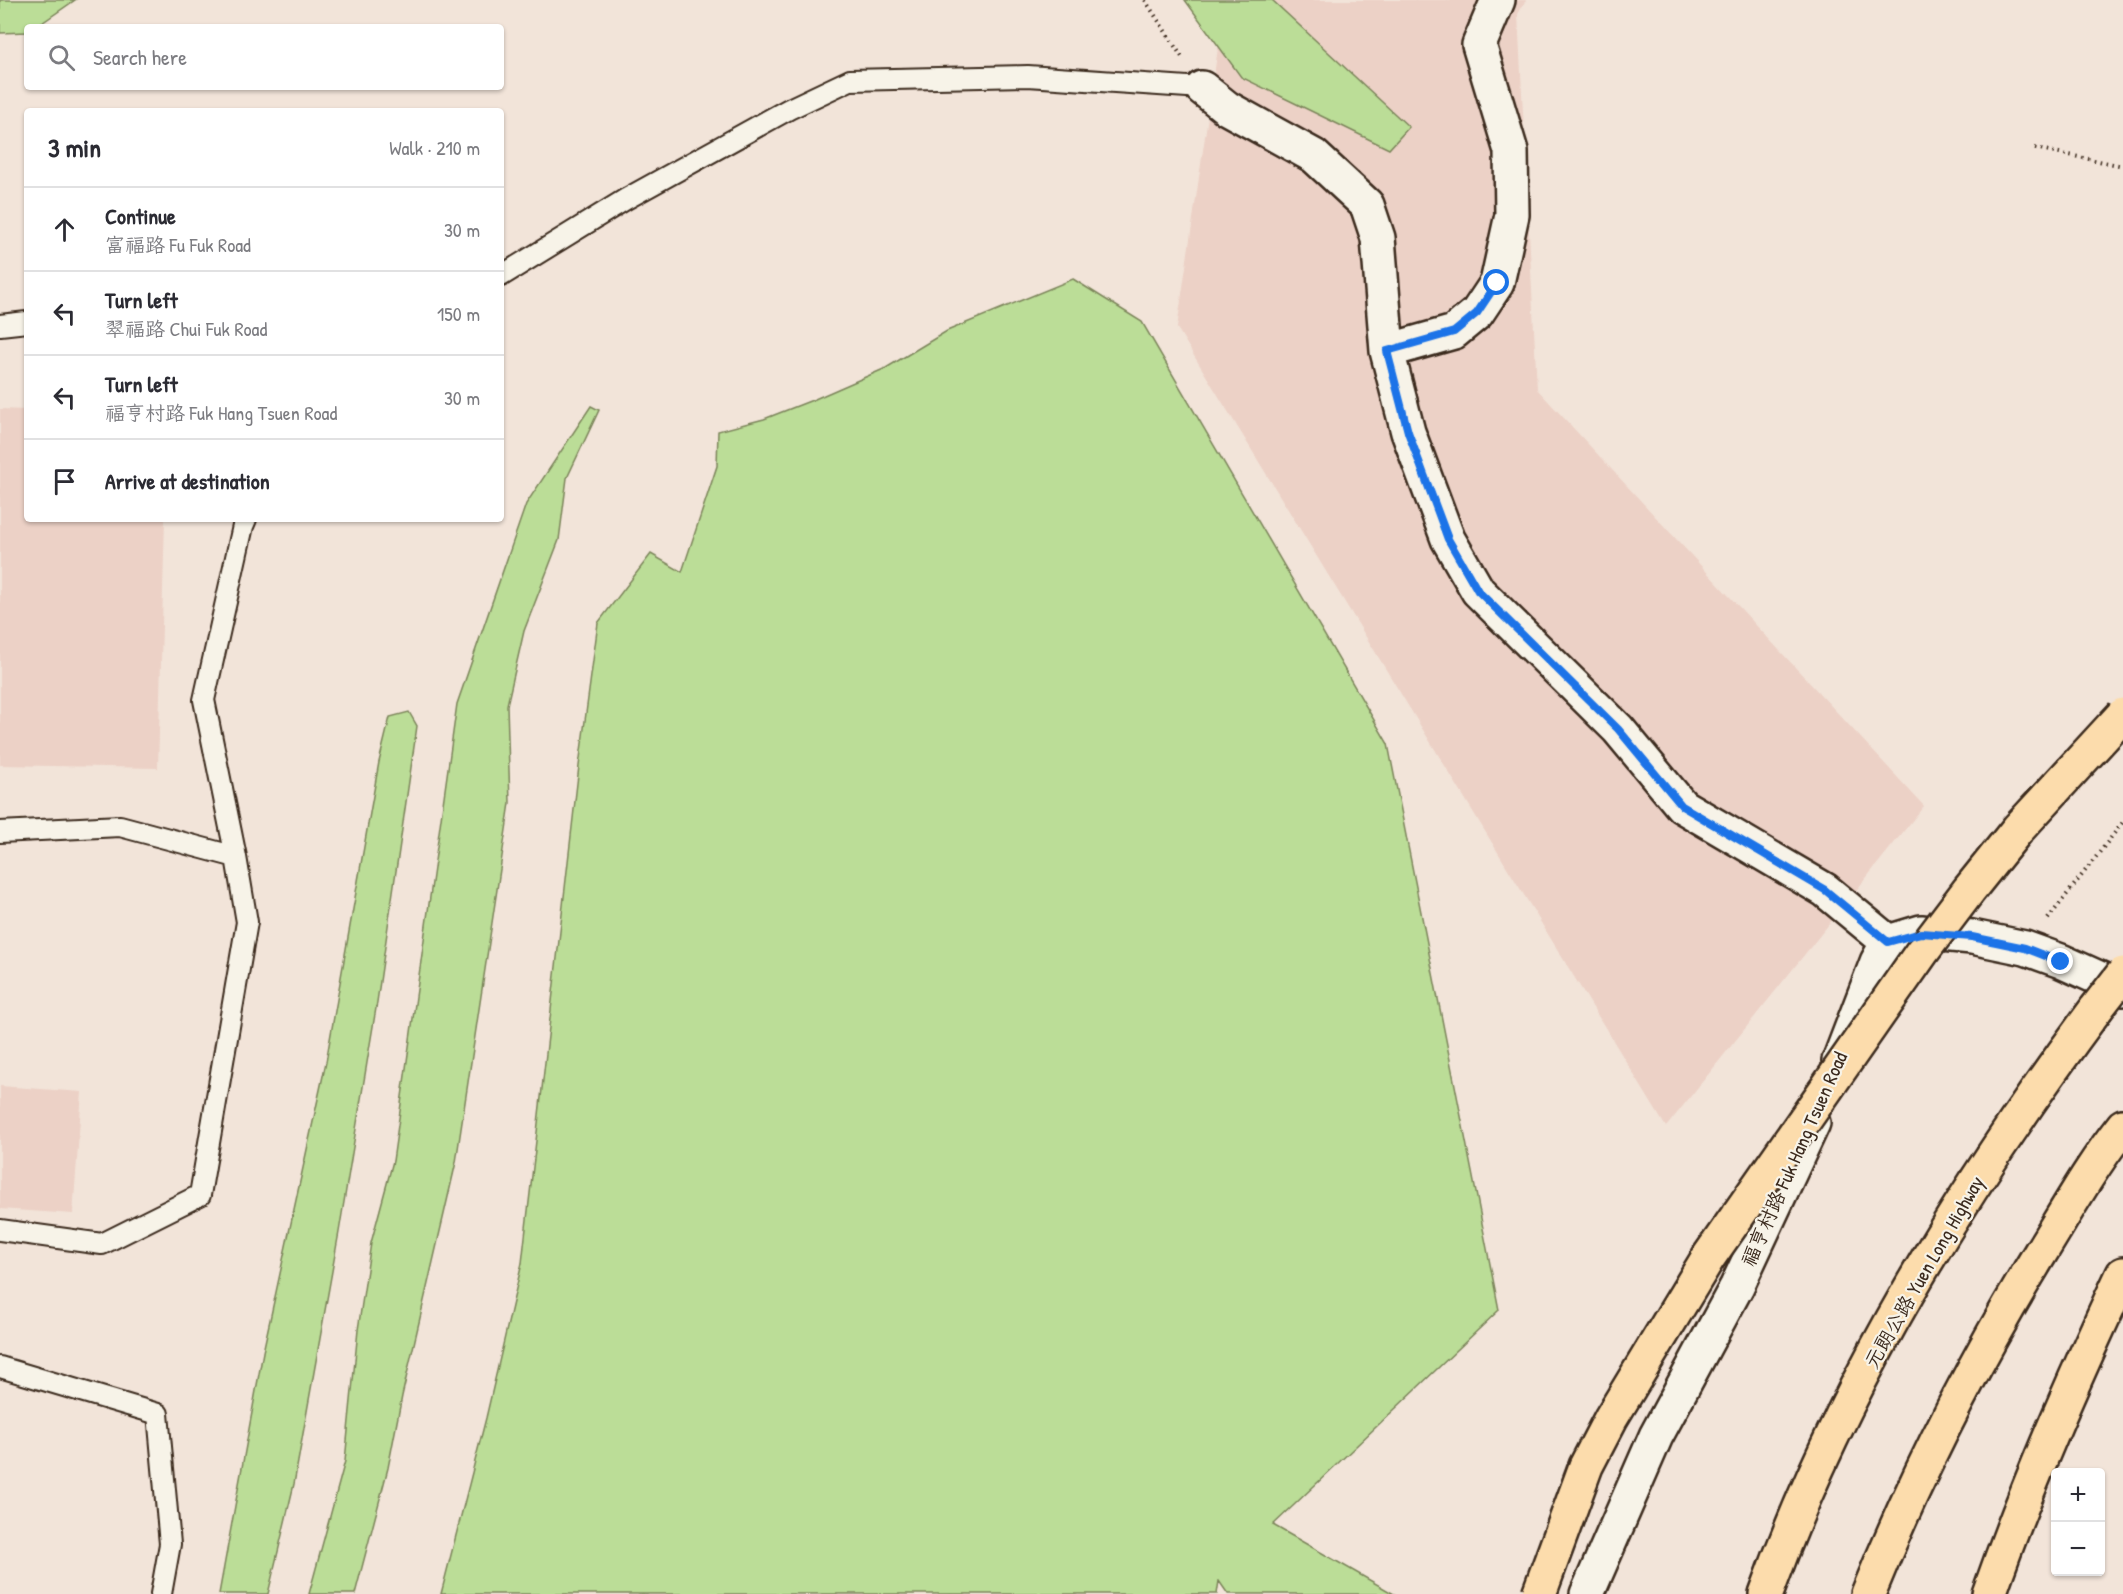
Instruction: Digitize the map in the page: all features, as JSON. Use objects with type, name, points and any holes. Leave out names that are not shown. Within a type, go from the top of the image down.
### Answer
[{"type":"highway","points":[[1539,1594],[1586,1466],[1617,1408],[1708,1258],[1922,952],[1969,890],[2018,829],[2123,715]]},
{"type":"highway","name":"元朗公路 Yuen Long Highway","points":[[1766,1594],[1786,1539],[1837,1429],[1885,1334],[2008,1131],[2123,974]]},
{"type":"highway","points":[[1868,1594],[1918,1477],[1965,1384],[2044,1247],[2123,1126]]},
{"type":"highway","points":[[1989,1594],[2042,1454],[2123,1274]]},
{"type":"street","points":[[1387,351],[1454,332],[1477,313],[1497,283],[1512,215],[1511,151],[1479,45],[1498,0]]},
{"type":"street","points":[[1202,88],[1227,108],[1314,156],[1367,205],[1378,238],[1387,351],[1408,432],[1448,539],[1478,591],[1618,729],[1682,806],[1825,890],[1888,942],[1921,933],[1972,937],[2025,948],[2123,989]]},
{"type":"street","name":"福亨村路 Fuk Hang Tsuen Road","points":[[1587,1594],[1656,1436],[1737,1286],[1821,1107],[1877,962],[1888,942]]},
{"type":"lane","points":[[504,274],[626,199],[789,109],[850,80],[1028,76],[1202,88]]},
{"type":"lane","points":[[0,325],[24,322]]},
{"type":"lane","points":[[0,1230],[102,1244],[200,1195],[247,922],[204,700],[245,522]]},
{"type":"lane","points":[[0,832],[120,826],[236,857]]},
{"type":"lane","points":[[0,1367],[158,1414],[170,1544],[161,1594]]},
{"type":"path","points":[[1145,0],[1202,88]]},
{"type":"path","points":[[2034,148],[2123,166]]},
{"type":"path","points":[[2025,948],[2123,822]]},
{"type":"shaded area","points":[[1225,0],[1526,0],[1518,14],[1537,389],[1924,806],[1666,1127],[1177,328]]},
{"type":"shaded area","points":[[0,409],[24,410],[24,522],[165,522],[158,768],[0,765]]},
{"type":"shaded area","points":[[0,1086],[82,1092],[73,1214],[0,1209]]},
{"type":"green space","points":[[0,0],[75,0],[40,24],[24,24],[24,32],[0,33]]},
{"type":"green space","points":[[1185,0],[1272,0],[1409,127],[1389,149],[1241,77]]},
{"type":"green space","points":[[1073,279],[1142,322],[1388,744],[1499,1310],[1273,1525],[1394,1594],[1228,1594],[1219,1581],[1217,1594],[441,1594],[486,1418],[522,1263],[579,766],[598,623],[651,554],[682,572],[717,466],[718,431],[764,419],[815,399],[886,368],[947,331]]},
{"type":"green space","points":[[591,406],[599,410],[567,478],[559,540],[524,631],[507,705],[510,803],[456,1162],[402,1396],[388,1468],[355,1594],[309,1594],[345,1461],[358,1330],[371,1243],[393,1161],[457,704],[526,504]]},
{"type":"green space","points":[[409,712],[417,726],[377,1002],[294,1484],[268,1594],[219,1594],[263,1352],[326,1062],[379,762],[390,717]]},
{"type":"route","points":[[1497,283],[1477,313],[1454,332],[1387,351],[1408,432],[1448,539],[1478,591],[1618,729],[1682,806],[1825,890],[1888,942],[1921,933],[1972,937],[2025,948],[2061,962]]}]
